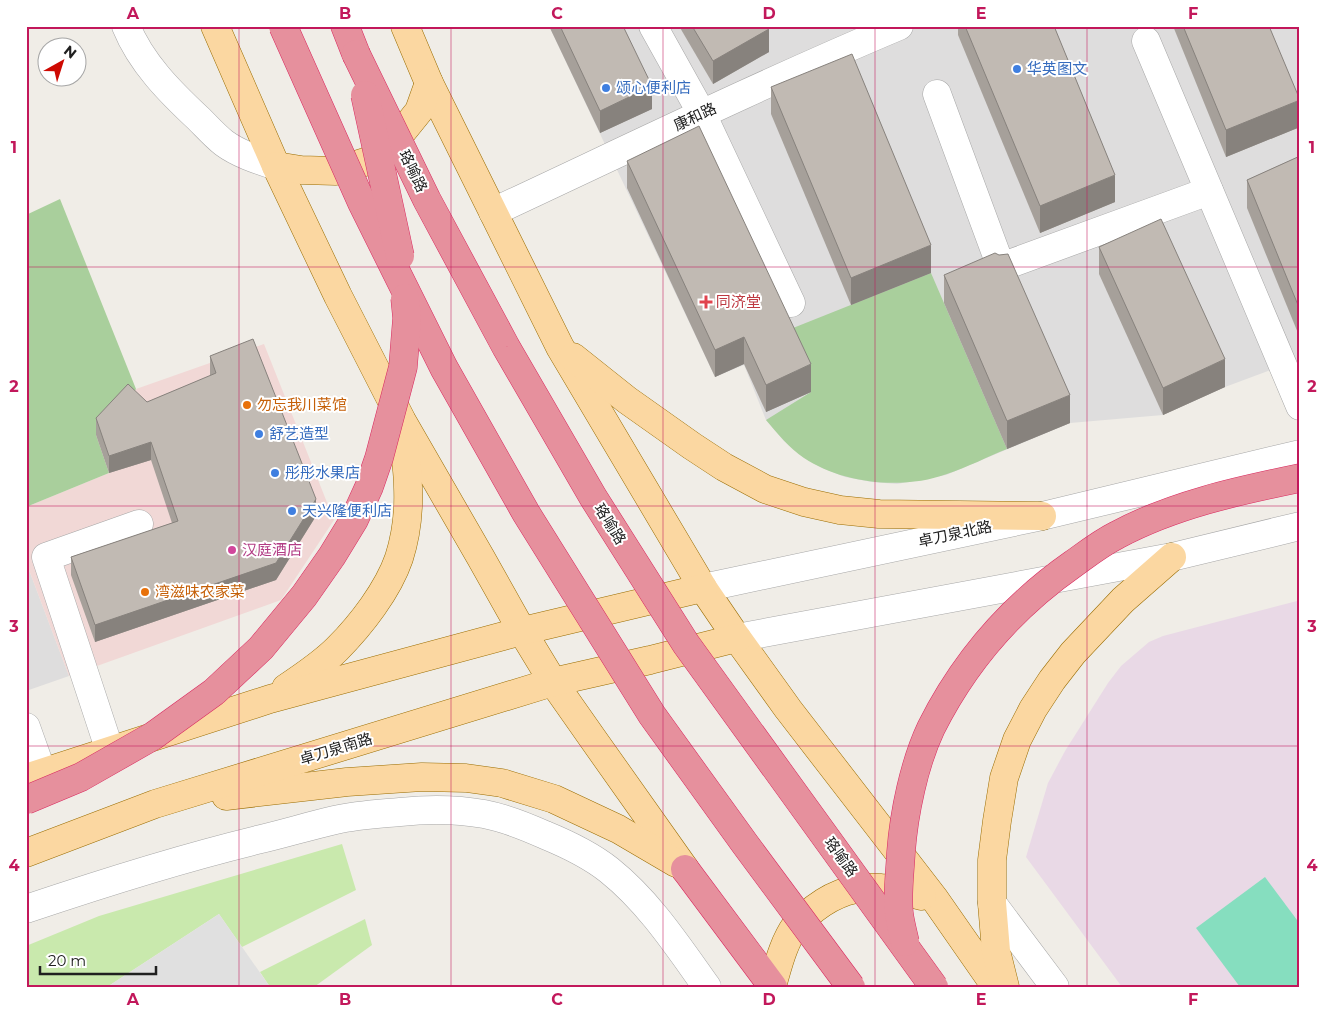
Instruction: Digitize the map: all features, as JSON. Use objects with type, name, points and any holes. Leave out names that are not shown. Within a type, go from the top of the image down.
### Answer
[{"type":"highway","points":[[284,26],[362,203],[440,359],[526,513],[652,715],[851,987]]},
{"type":"highway","name":"珞喻路","points":[[345,26],[356,54],[427,200],[506,347],[593,497],[686,644],[934,987]]},
{"type":"highway","points":[[26,800],[81,777],[153,736],[214,692],[261,648],[304,596],[354,520],[369,487],[379,458],[403,367],[408,318],[402,266],[356,54]]},
{"type":"highway","points":[[916,987],[911,973],[899,913],[903,828],[919,758],[930,729],[964,672],[981,650],[1029,598],[1060,573],[1115,535],[1173,510],[1266,485],[1300,478]]},
{"type":"highway","points":[[685,868],[772,986]]},
{"type":"main road","points":[[216,26],[276,166],[338,296],[402,421],[553,682],[685,868]]},
{"type":"main road","points":[[405,26],[429,83],[560,347],[703,588],[788,709],[934,898],[996,987]]},
{"type":"main road","points":[[276,166],[302,170],[336,171],[368,161],[394,142],[419,111],[429,83]]},
{"type":"main road","points":[[560,347],[627,400],[692,446],[724,467],[765,489],[804,502],[840,510],[879,514],[1042,516]]},
{"type":"main road","points":[[270,699],[312,670],[336,650],[358,627],[385,587],[398,559],[404,537],[407,510],[408,486],[402,421]]},
{"type":"main road","points":[[1005,987],[996,951],[992,903],[992,860],[1004,778],[1017,740],[1033,709],[1052,680],[1079,647],[1123,600],[1172,557]]},
{"type":"main road","name":"卓刀泉北路","points":[[522,631],[703,588]]},
{"type":"main road","points":[[34,775],[270,699],[522,631]]},
{"type":"main road","name":"卓刀泉南路","points":[[26,853],[155,804],[553,682],[737,638]]},
{"type":"main road","points":[[155,804],[347,782],[422,777],[466,778],[502,783],[554,799],[618,829],[685,868]]},
{"type":"main road","points":[[772,986],[788,939],[797,924],[812,910],[827,900],[843,892],[860,888],[880,888],[934,898]]},
{"type":"street","points":[[126,26],[140,54],[151,69],[185,106],[223,142],[244,154],[276,166]]},
{"type":"street","points":[[653,26],[702,114],[791,303]]},
{"type":"street","name":"康和路","points":[[493,212],[822,58],[898,26]]},
{"type":"street","points":[[1146,41],[1300,406]]},
{"type":"street","points":[[937,94],[1001,267],[1209,191]]},
{"type":"street","name":"卓刀泉北路","points":[[703,588],[1042,516],[1300,454]]},
{"type":"street","points":[[110,751],[46,557],[139,524]]},
{"type":"street","points":[[737,638],[1172,557],[1300,526]]},
{"type":"street","points":[[26,727],[34,775]]},
{"type":"street","points":[[26,909],[204,853],[337,820],[378,813],[420,810],[450,810],[485,814],[514,822],[558,840],[608,869],[636,894],[659,920],[707,987]]},
{"type":"street","points":[[992,903],[1055,987]]},
{"type":"shaded area","points":[[549,26],[1300,26],[1300,359],[1225,387],[1163,415],[1070,423],[946,475],[897,484],[845,477],[822,468],[803,457],[784,441],[766,420],[744,365],[715,377]]},
{"type":"shaded area","points":[[264,344],[334,520],[281,600],[69,676],[26,562],[26,507],[109,473],[96,435],[128,401],[136,389]]},
{"type":"shaded area","points":[[26,562],[69,676],[26,691]]},
{"type":"shaded area","points":[[1297,601],[1300,605],[1300,987],[1122,987],[1026,857],[1048,783],[1065,751],[1108,683],[1121,666],[1149,642],[1163,636]]},
{"type":"shaded area","points":[[219,914],[270,987],[107,987]]},
{"type":"green space","points":[[60,199],[136,389],[128,401],[96,435],[109,473],[26,507],[26,215]]},
{"type":"green space","points":[[931,273],[1007,449],[947,474],[912,482],[893,483],[855,479],[837,474],[804,458],[779,436],[766,420],[811,392],[783,332]]},
{"type":"green space","points":[[342,844],[356,890],[242,947],[219,914],[107,987],[26,987],[26,946],[99,916]]},
{"type":"green space","points":[[1265,877],[1300,924],[1300,987],[1240,987],[1196,928]]},
{"type":"green space","points":[[365,919],[372,945],[314,987],[270,987],[260,972]]},
{"type":"building","points":[[560,26],[623,26],[652,86],[600,111]]},
{"type":"building","points":[[692,26],[767,26],[769,29],[713,61]]},
{"type":"building","points":[[965,26],[1054,26],[1115,175],[1040,206]]},
{"type":"building","points":[[1183,26],[1269,26],[1300,100],[1226,130]]},
{"type":"building","points":[[852,54],[931,245],[851,278],[771,87]]},
{"type":"building","points":[[699,126],[811,364],[766,385],[744,337],[715,350],[627,161]]},
{"type":"building","points":[[1300,156],[1300,310],[1247,180]]},
{"type":"building","points":[[1161,219],[1225,359],[1163,388],[1099,247]]},
{"type":"building","points":[[995,253],[999,255],[1008,254],[1070,395],[1007,421],[944,275]]},
{"type":"building","points":[[253,339],[316,499],[276,563],[95,625],[71,557],[178,521],[151,442],[109,456],[96,418],[128,384],[147,402],[216,373],[210,356]]},
{"type":"place","name":"华英图文","points":[[1017,69]]},
{"type":"place","name":"颂心便利店","points":[[606,88]]},
{"type":"place","name":"同济堂","points":[[706,302]]},
{"type":"place","name":"勿忘我川菜馆","points":[[247,405]]},
{"type":"place","name":"舒艺造型","points":[[259,434]]},
{"type":"place","name":"彤彤水果店","points":[[275,473]]},
{"type":"place","name":"天兴隆便利店","points":[[292,511]]},
{"type":"place","name":"汉庭酒店","points":[[232,550]]},
{"type":"place","name":"湾滋味农家菜","points":[[145,592]]}]
